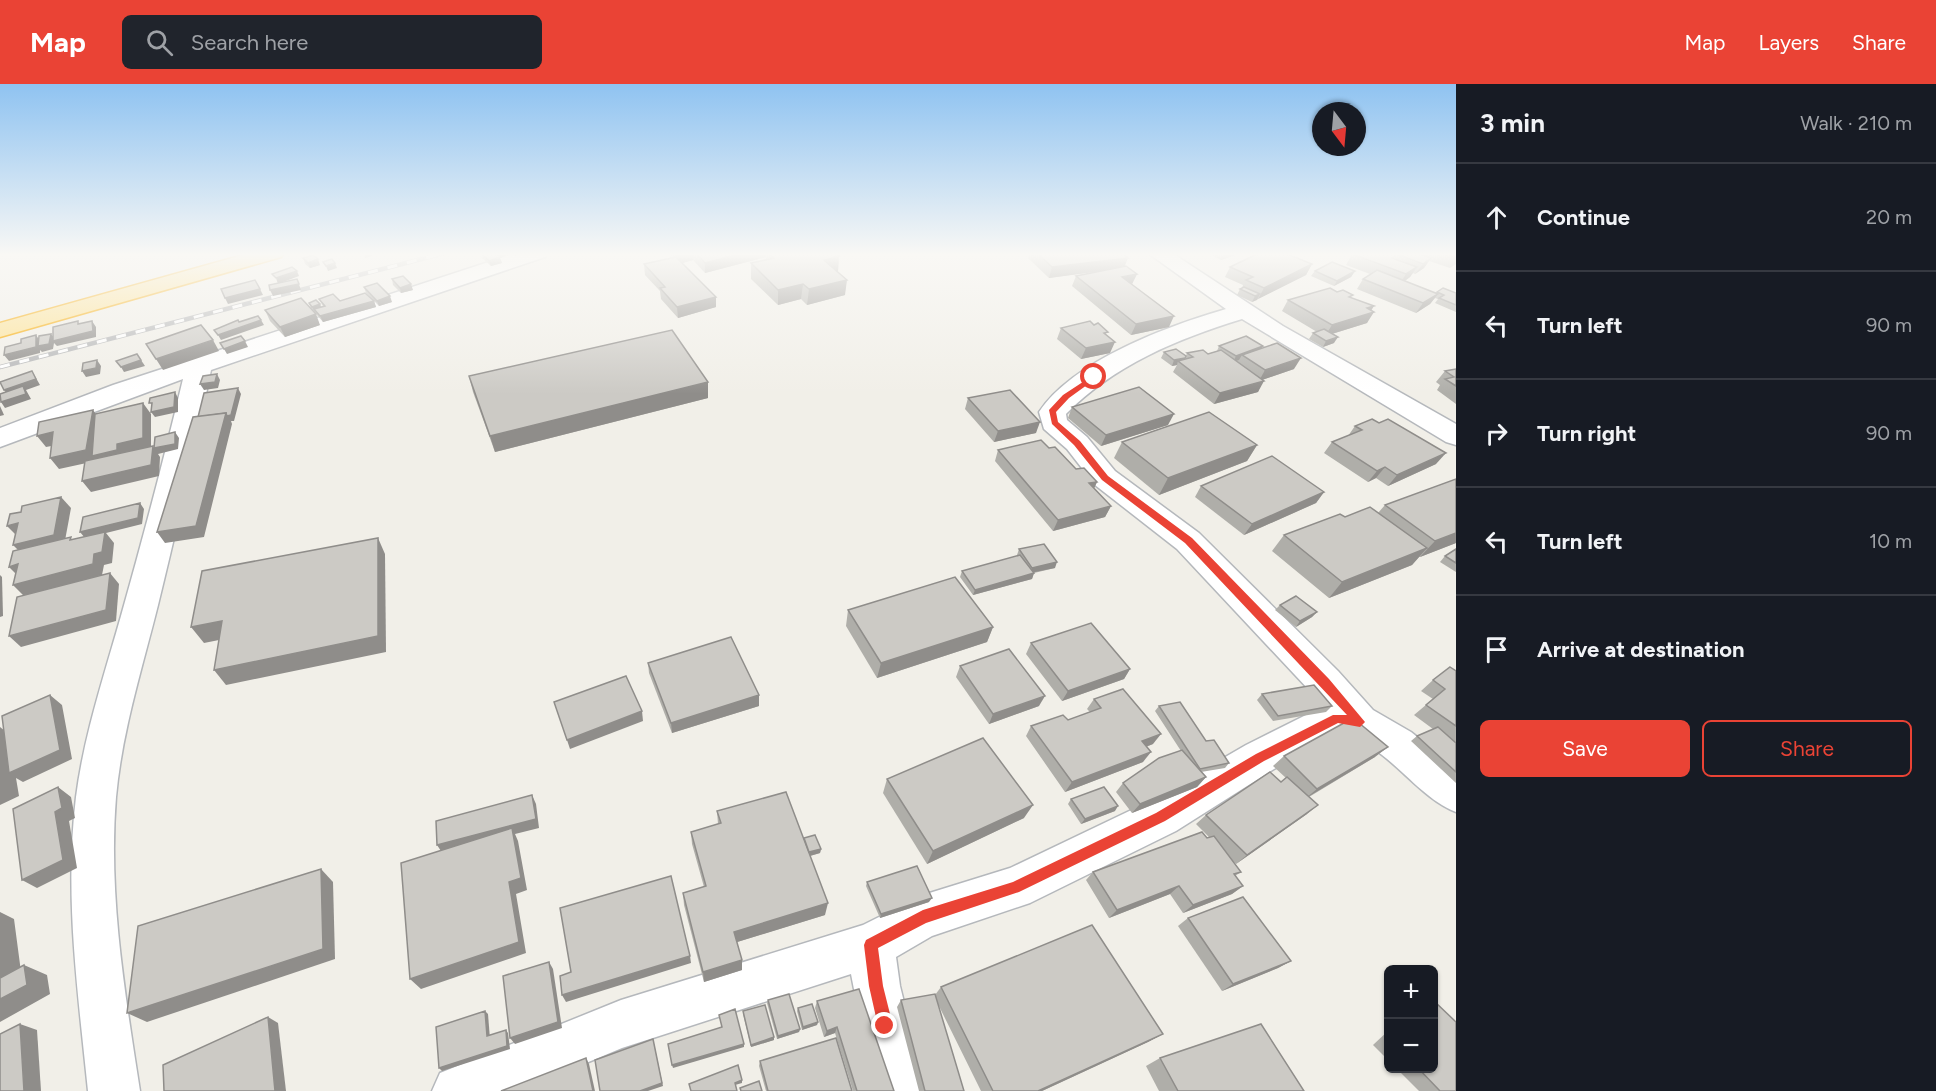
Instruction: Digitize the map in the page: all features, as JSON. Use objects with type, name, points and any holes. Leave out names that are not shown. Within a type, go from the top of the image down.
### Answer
[{"type":"highway","points":[[0,330],[107,300]]},
{"type":"street","points":[[0,438],[199,366],[397,300]]},
{"type":"street","points":[[1226,300],[1456,436]]},
{"type":"street","points":[[1244,312],[1197,325],[1108,368],[1066,397],[1052,412],[1054,423],[1077,443],[1105,478],[1188,541],[1325,682],[1360,722],[1397,744],[1456,794]]},
{"type":"street","points":[[114,1091],[93,919],[91,871],[96,796],[116,688],[174,483],[199,366]]},
{"type":"street","points":[[458,1091],[621,1024],[871,945],[923,917],[1015,888],[1161,817],[1260,758],[1337,718],[1360,722]]},
{"type":"street","points":[[871,945],[876,986],[900,1091]]},
{"type":"building","points":[[295,300],[303,300],[316,314],[280,327],[265,310]]},
{"type":"building","points":[[316,300],[320,304],[312,307],[309,303]]},
{"type":"building","points":[[320,300],[374,301],[320,316],[314,309],[325,306]]},
{"type":"building","points":[[671,300],[704,300],[677,307]]},
{"type":"building","points":[[1106,300],[1153,300],[1174,316],[1136,324]]},
{"type":"building","points":[[1288,300],[1357,300],[1374,306],[1367,308],[1374,312],[1332,325]]},
{"type":"building","points":[[1444,300],[1456,300],[1456,305]]},
{"type":"building","points":[[258,316],[261,320],[218,335],[214,330],[238,320],[239,322]]},
{"type":"building","points":[[78,321],[78,324],[92,321],[93,331],[53,341],[53,327]]},
{"type":"building","points":[[1090,321],[1094,325],[1098,323],[1108,332],[1104,333],[1115,342],[1086,348],[1061,328]]},
{"type":"building","points":[[201,325],[213,340],[156,359],[146,344]]},
{"type":"building","points":[[1324,329],[1338,337],[1326,341],[1313,333]]},
{"type":"building","points":[[672,330],[708,382],[490,436],[469,376]]},
{"type":"building","points":[[51,334],[49,344],[38,346],[39,336]]},
{"type":"building","points":[[36,335],[36,347],[4,355],[5,347],[21,343],[21,339]]},
{"type":"building","points":[[241,336],[245,341],[224,349],[220,343]]},
{"type":"building","points":[[1246,336],[1263,346],[1236,356],[1219,346]]},
{"type":"building","points":[[1277,343],[1301,358],[1265,370],[1242,355]]},
{"type":"building","points":[[1176,349],[1186,356],[1185,358],[1174,360],[1164,352]]},
{"type":"building","points":[[1203,350],[1208,354],[1221,350],[1264,381],[1220,393],[1178,361],[1193,357],[1187,353]]},
{"type":"building","points":[[137,354],[141,360],[121,367],[116,361]]},
{"type":"building","points":[[97,360],[96,368],[82,371],[83,363]]},
{"type":"building","points":[[1456,369],[1456,386],[1445,379],[1454,377],[1445,371]]},
{"type":"building","points":[[32,371],[36,379],[4,390],[0,382]]},
{"type":"building","points":[[217,374],[215,382],[200,384],[203,376]]},
{"type":"building","points":[[23,386],[26,394],[1,402],[0,394]]},
{"type":"building","points":[[1139,387],[1174,414],[1106,435],[1072,407]]},
{"type":"building","points":[[238,388],[231,415],[227,416],[226,413],[198,417],[204,393]]},
{"type":"building","points":[[1010,390],[1040,422],[998,431],[968,398]]},
{"type":"building","points":[[175,392],[174,407],[151,412],[150,398]]},
{"type":"building","points":[[143,403],[143,438],[117,444],[117,450],[92,456],[95,414]]},
{"type":"building","points":[[93,410],[86,450],[50,458],[53,432],[37,436],[39,422]]},
{"type":"building","points":[[1209,412],[1257,445],[1168,478],[1122,442]]},
{"type":"building","points":[[226,413],[196,526],[157,532],[193,417]]},
{"type":"building","points":[[1372,419],[1379,423],[1388,419],[1446,453],[1397,475],[1385,467],[1377,471],[1332,442],[1362,430],[1355,426]]},
{"type":"building","points":[[175,432],[175,444],[154,448],[155,437]]},
{"type":"building","points":[[1041,440],[1049,448],[1055,447],[1076,469],[1084,468],[1097,482],[1089,483],[1111,506],[1058,520],[998,450]]},
{"type":"building","points":[[153,446],[151,465],[82,481],[85,461]]},
{"type":"building","points":[[1272,456],[1324,492],[1252,524],[1201,486]]},
{"type":"building","points":[[1456,479],[1456,533],[1435,541],[1385,505]]},
{"type":"building","points":[[61,497],[54,535],[13,545],[18,523],[7,526],[10,514],[21,512],[22,506]]},
{"type":"building","points":[[140,503],[138,518],[80,532],[83,517]]},
{"type":"building","points":[[1370,507],[1427,548],[1342,582],[1284,535],[1340,514],[1345,517]]},
{"type":"building","points":[[105,532],[102,552],[94,554],[93,564],[13,585],[18,564],[9,567],[13,551],[71,537],[70,540]]},
{"type":"building","points":[[378,538],[378,636],[214,670],[222,621],[191,627],[202,571]]},
{"type":"building","points":[[1044,544],[1057,562],[1032,568],[1019,549]]},
{"type":"building","points":[[1456,549],[1456,563],[1445,556]]},
{"type":"building","points":[[1020,555],[1034,573],[975,590],[962,571]]},
{"type":"building","points":[[110,573],[106,610],[9,636],[17,597]]},
{"type":"building","points":[[955,577],[993,627],[881,663],[848,610]]},
{"type":"building","points":[[1296,596],[1317,612],[1300,621],[1280,605]]},
{"type":"building","points":[[1091,623],[1130,669],[1068,691],[1031,643]]},
{"type":"building","points":[[731,637],[759,695],[671,723],[648,663]]},
{"type":"building","points":[[1009,649],[1045,696],[993,714],[960,666]]},
{"type":"building","points":[[1450,667],[1456,671],[1456,726],[1426,705],[1445,689],[1433,680]]},
{"type":"building","points":[[626,676],[642,711],[567,740],[554,702]]},
{"type":"building","points":[[1314,685],[1332,706],[1278,716],[1262,694]]},
{"type":"building","points":[[1123,689],[1161,734],[1142,741],[1151,752],[1072,782],[1031,726],[1063,715],[1068,720],[1101,708],[1094,699]]},
{"type":"building","points":[[50,695],[60,750],[9,773],[2,716]]},
{"type":"building","points":[[1180,702],[1206,741],[1214,740],[1229,763],[1200,769],[1159,706]]},
{"type":"building","points":[[1353,718],[1388,747],[1317,789],[1284,756]]},
{"type":"building","points":[[1438,727],[1456,743],[1456,772],[1417,736]]},
{"type":"building","points":[[983,738],[1033,805],[933,851],[887,779]]},
{"type":"building","points":[[1182,750],[1206,777],[1140,804],[1123,783],[1159,758]]},
{"type":"building","points":[[1270,772],[1281,782],[1287,777],[1318,805],[1247,855],[1206,815]]},
{"type":"building","points":[[58,787],[62,808],[55,812],[63,860],[22,880],[13,809]]},
{"type":"building","points":[[1104,787],[1118,806],[1085,819],[1071,799]]},
{"type":"building","points":[[786,792],[828,903],[734,932],[742,960],[703,972],[683,893],[706,886],[691,832],[721,823],[717,811]]},
{"type":"building","points":[[532,795],[536,819],[437,845],[436,821]]},
{"type":"building","points":[[512,828],[521,878],[509,882],[519,942],[410,979],[401,863]]},
{"type":"building","points":[[1202,832],[1207,838],[1214,836],[1241,872],[1234,874],[1243,886],[1193,905],[1179,886],[1117,910],[1093,872]]},
{"type":"building","points":[[815,835],[821,849],[809,852],[804,838]]},
{"type":"building","points":[[917,866],[932,898],[881,914],[867,882]]},
{"type":"building","points":[[321,869],[323,949],[127,1013],[138,926]]},
{"type":"building","points":[[671,876],[690,956],[562,995],[560,976],[571,972],[560,908]]},
{"type":"building","points":[[1243,897],[1291,961],[1233,984],[1188,918]]},
{"type":"building","points":[[1092,925],[1163,1034],[1038,1091],[993,1091],[941,987]]},
{"type":"building","points":[[549,962],[558,1022],[510,1038],[503,976]]},
{"type":"building","points":[[24,965],[27,985],[0,999],[0,978]]},
{"type":"building","points":[[859,989],[894,1091],[857,1091],[837,1027],[827,1031],[817,1001]]},
{"type":"building","points":[[789,994],[800,1029],[778,1036],[768,1000]]},
{"type":"building","points":[[935,994],[964,1091],[925,1091],[901,1000]]},
{"type":"building","points":[[812,1004],[818,1022],[803,1027],[798,1008]]},
{"type":"building","points":[[765,1005],[774,1037],[751,1045],[743,1011]]},
{"type":"building","points":[[1438,1005],[1456,1022],[1456,1091],[1440,1091],[1423,1073],[1438,1073]]},
{"type":"building","points":[[735,1009],[744,1044],[672,1065],[668,1044],[722,1027],[719,1015]]},
{"type":"building","points":[[485,1011],[487,1036],[506,1030],[507,1046],[439,1068],[436,1027]]},
{"type":"building","points":[[268,1017],[275,1091],[164,1091],[163,1065]]},
{"type":"building","points":[[20,1024],[24,1091],[0,1091],[0,1034]]},
{"type":"building","points":[[1261,1024],[1304,1091],[1178,1091],[1160,1058]]},
{"type":"building","points":[[836,1038],[852,1091],[768,1091],[760,1061]]},
{"type":"building","points":[[653,1039],[662,1083],[640,1091],[600,1091],[595,1060]]},
{"type":"building","points":[[586,1058],[593,1091],[501,1091]]},
{"type":"building","points":[[738,1065],[742,1080],[735,1083],[737,1091],[691,1091],[689,1084]]},
{"type":"building","points":[[759,1081],[762,1091],[741,1091],[740,1088]]},
{"type":"railway","points":[[0,367],[262,300]]},
{"type":"route","points":[[885,1026],[876,986],[871,945],[923,917],[1015,888],[1099,845],[1161,817],[1260,758],[1337,718],[1360,722],[1325,682],[1188,541],[1105,478],[1077,443],[1054,423],[1052,412],[1066,397],[1094,377]]}]
